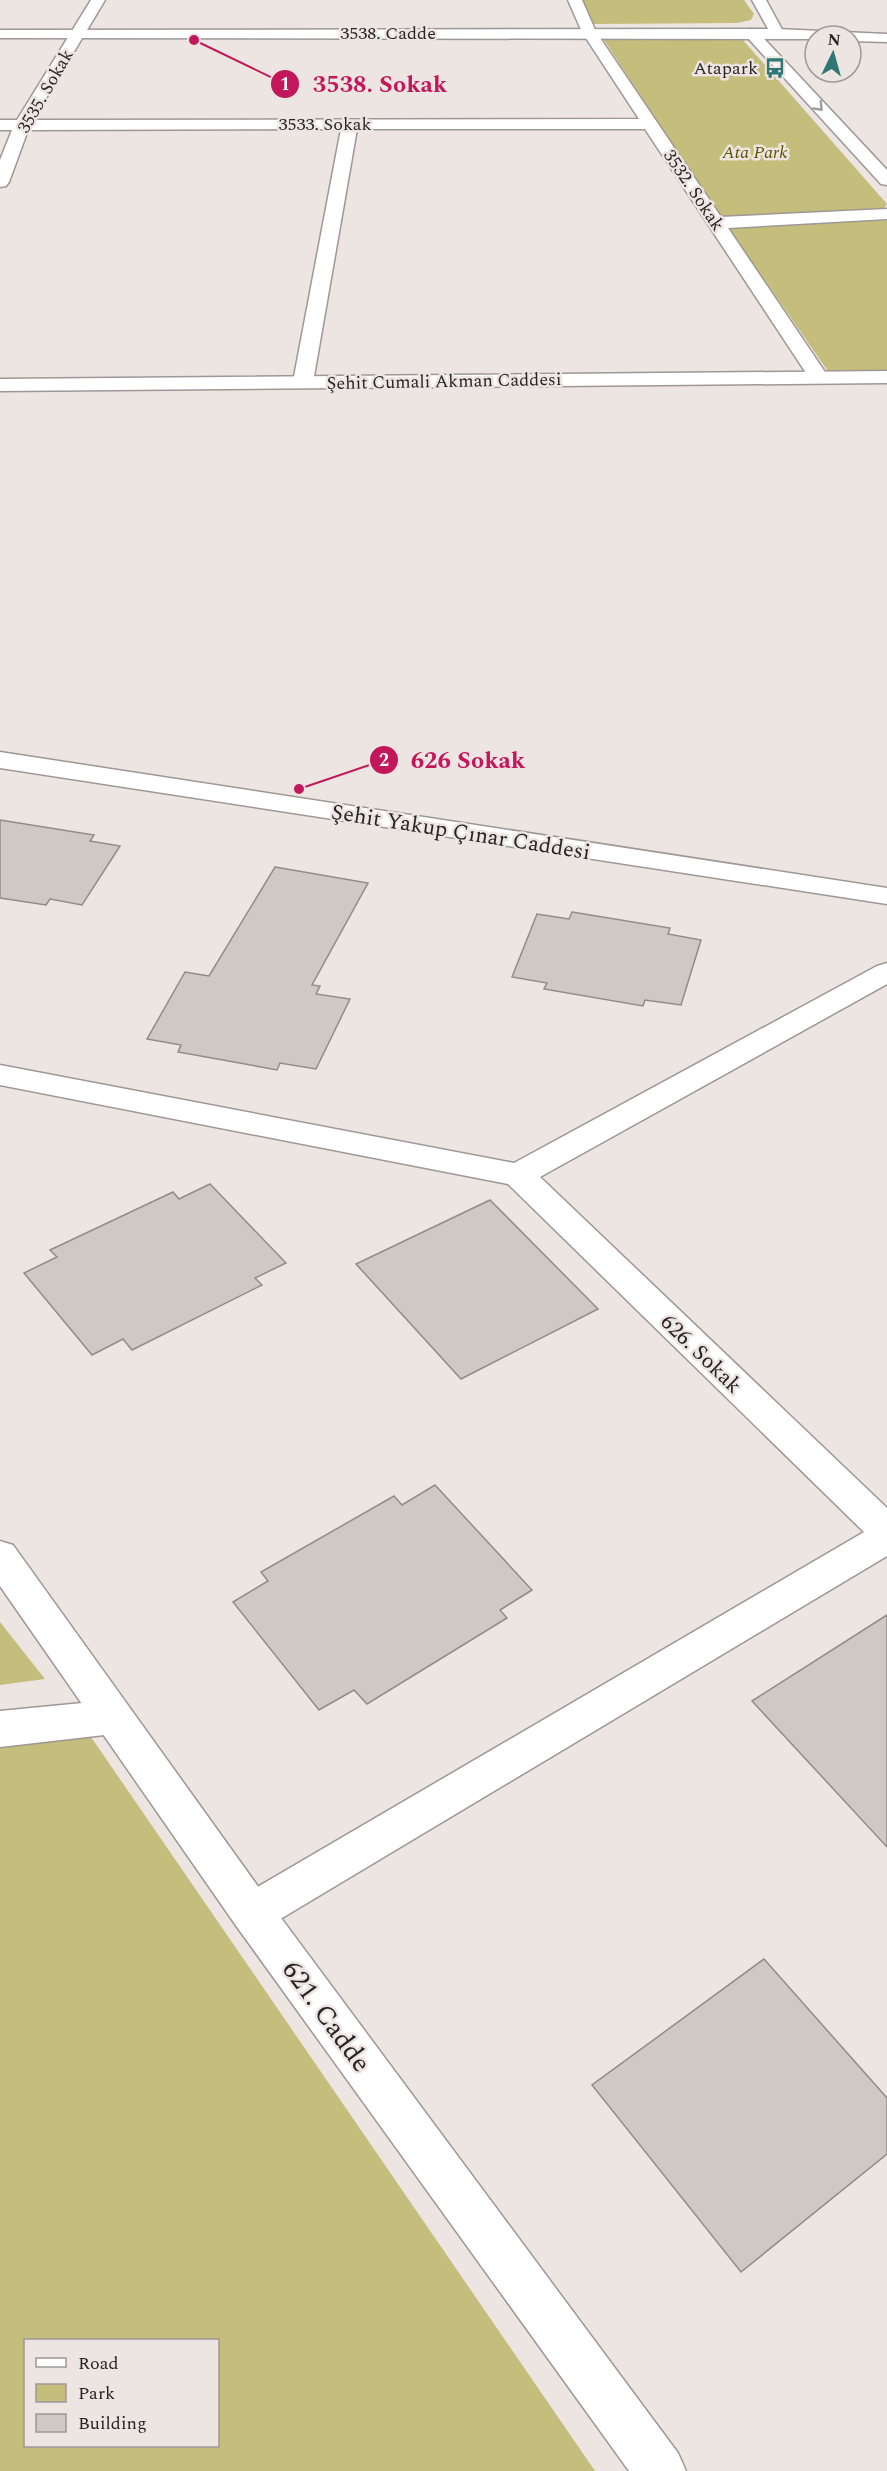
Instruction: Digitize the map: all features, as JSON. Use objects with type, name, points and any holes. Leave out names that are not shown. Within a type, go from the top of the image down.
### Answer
[{"type":"street","name":"3535. Sokak","points":[[0,182],[22,125],[98,0]]},
{"type":"street","name":"3532. Sokak","points":[[576,0],[589,32],[819,378]]},
{"type":"street","points":[[759,0],[777,33],[793,49]]},
{"type":"street","name":"3538. Cadde","points":[[0,34],[589,32],[777,33],[887,38]]},
{"type":"street","points":[[751,33],[887,180]]},
{"type":"street","points":[[303,382],[350,124]]},
{"type":"street","name":"3533. Sokak","points":[[0,125],[650,124]]},
{"type":"street","points":[[716,223],[887,214]]},
{"type":"street","name":"Şehit Cumali Akman Caddesi","points":[[0,385],[887,377]]},
{"type":"street","name":"Şehit Yakup Çınar Caddesi","points":[[0,760],[887,896]]},
{"type":"street","points":[[0,1075],[518,1175],[887,972]]},
{"type":"street","name":"626. Sokak","points":[[518,1175],[887,1531]]},
{"type":"street","points":[[252,1913],[887,1537]]},
{"type":"street","name":"621. Cadde","points":[[0,1556],[252,1913],[660,2471]]},
{"type":"street","points":[[0,1729],[113,1717]]},
{"type":"green space","points":[[582,0],[744,0],[754,14],[751,20],[737,23],[592,24]]},
{"type":"green space","name":"Ata Park","points":[[742,39],[887,204],[882,211],[730,219],[719,216],[604,40]]},
{"type":"green space","points":[[887,220],[887,370],[827,370],[728,227]]},
{"type":"green space","points":[[0,1622],[45,1679],[0,1685]]},
{"type":"green space","points":[[89,1734],[595,2471],[0,2471],[0,1743]]},
{"type":"building","points":[[0,820],[94,835],[90,841],[120,846],[82,905],[50,899],[46,905],[0,898]]},
{"type":"building","points":[[275,867],[368,883],[312,985],[320,986],[316,994],[350,999],[316,1069],[280,1063],[277,1070],[178,1052],[181,1045],[147,1039],[185,972],[209,976]]},
{"type":"building","points":[[572,912],[670,928],[668,934],[701,940],[681,1005],[645,1000],[643,1006],[544,989],[547,983],[512,977],[537,914],[569,919]]},
{"type":"building","points":[[210,1184],[286,1263],[255,1278],[262,1285],[132,1350],[123,1339],[92,1355],[24,1273],[57,1257],[50,1250],[173,1192],[179,1199]]},
{"type":"building","points":[[490,1200],[598,1309],[461,1379],[356,1264]]},
{"type":"building","points":[[435,1485],[532,1590],[500,1610],[507,1618],[367,1704],[354,1690],[319,1710],[233,1602],[268,1581],[261,1572],[394,1496],[402,1505]]},
{"type":"building","points":[[887,1615],[887,1847],[752,1701]]},
{"type":"building","points":[[764,1959],[887,2098],[887,2154],[741,2272],[592,2085]]},
{"type":"place","name":"3538. Sokak","points":[[194,40]]},
{"type":"place","name":"Atapark","points":[[775,68]]},
{"type":"place","name":"626 Sokak","points":[[299,789]]}]
